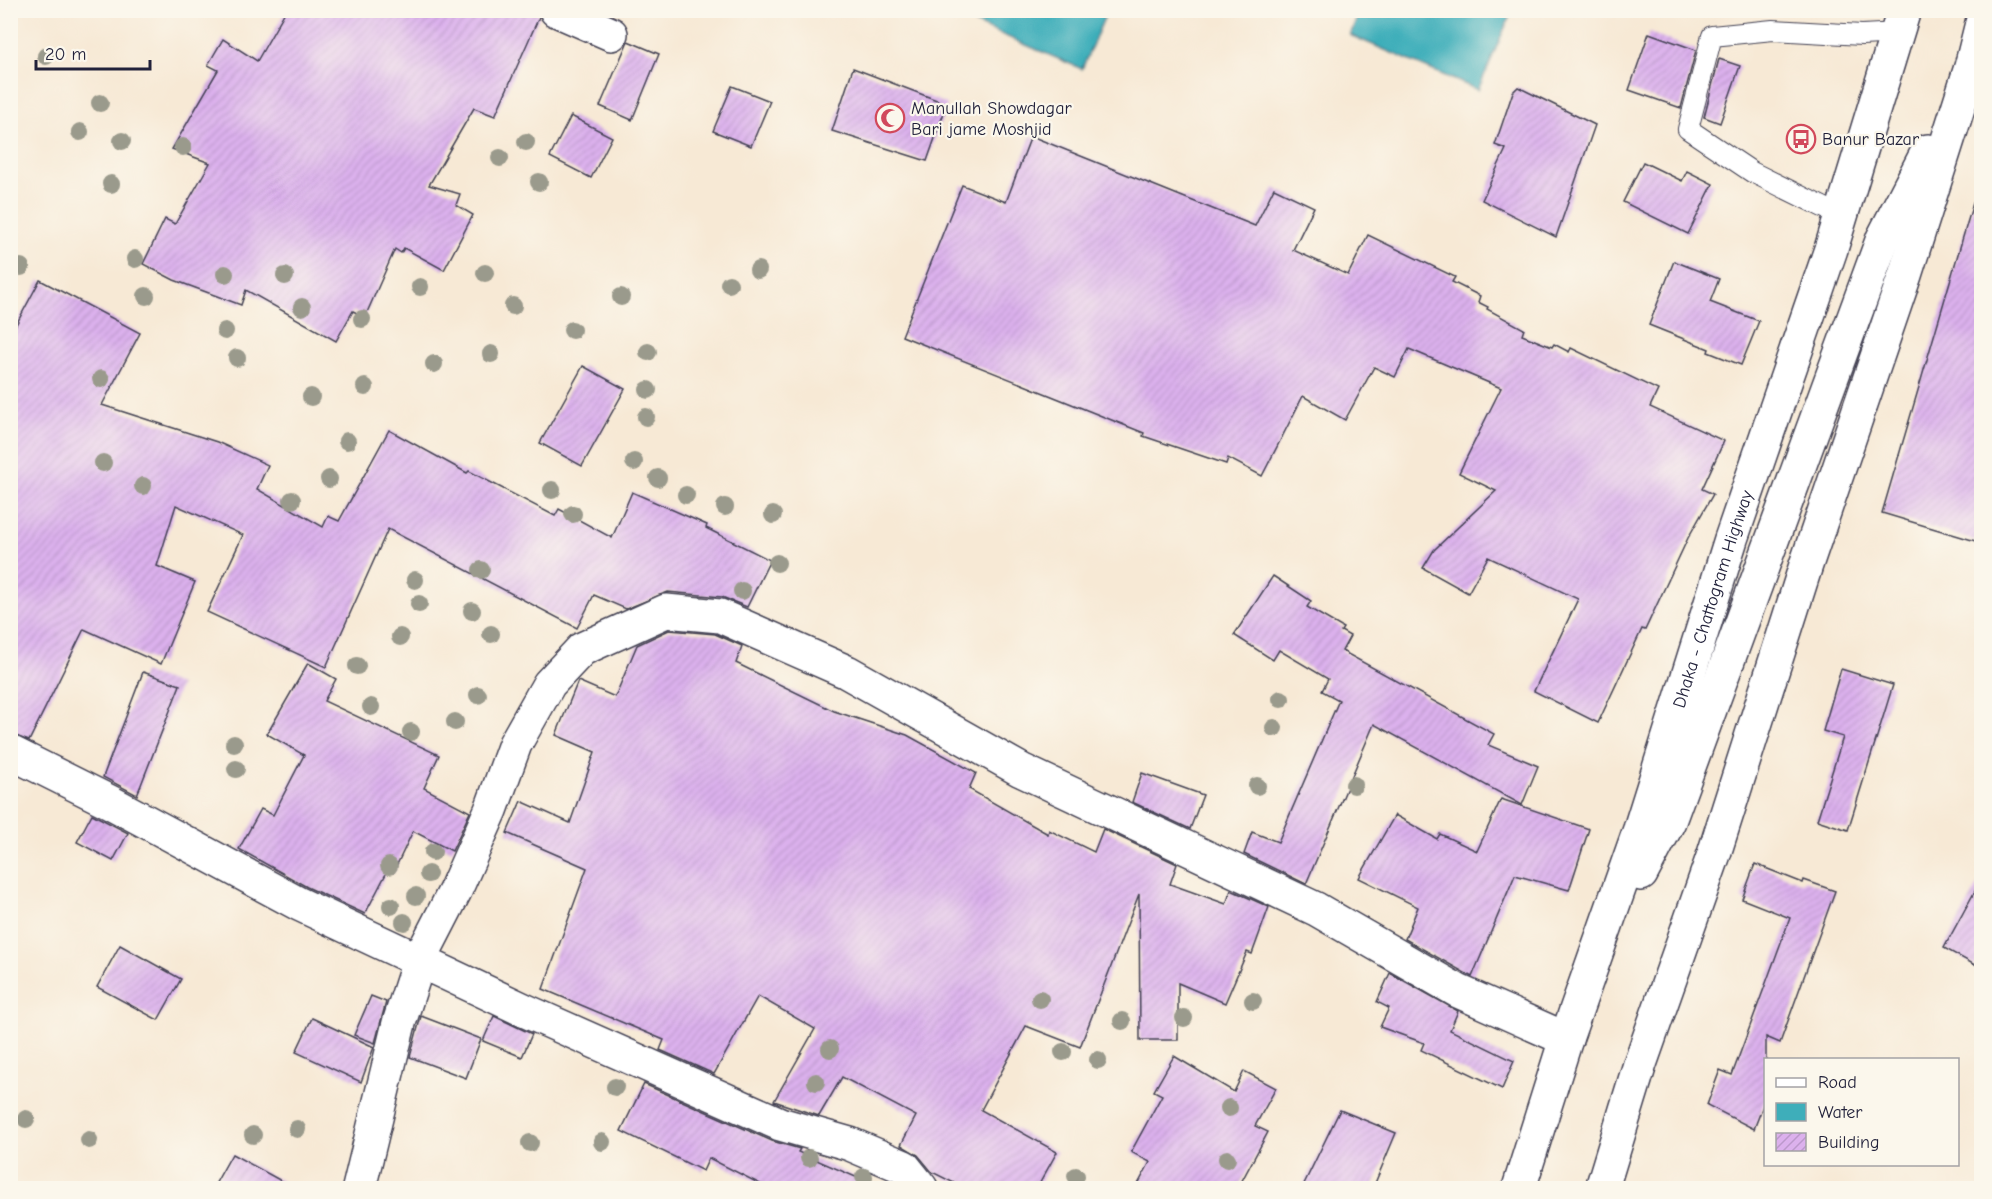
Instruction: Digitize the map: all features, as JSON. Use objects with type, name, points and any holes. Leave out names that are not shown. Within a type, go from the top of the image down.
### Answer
[{"type":"main road","points":[[556,10],[611,34]]},
{"type":"main road","name":"Dhaka - Chattogram Highway","points":[[1519,1188],[1566,1039],[1640,829],[1731,539],[1841,216],[1902,22]]},
{"type":"main road","points":[[1602,1188],[1640,1064],[1714,854],[1806,565],[1905,274],[1971,67],[1982,23]]},
{"type":"main road","points":[[1596,958],[1670,821],[1883,238],[1971,67]]},
{"type":"main road","points":[[359,1188],[399,1023],[419,961],[473,851],[514,744],[549,684],[582,649],[666,610],[720,616],[848,672],[1021,770],[1316,909],[1458,991],[1566,1039]]},
{"type":"main road","points":[[10,752],[110,802],[299,904],[526,1011],[780,1124],[850,1144],[904,1167],[921,1188]]},
{"type":"lane","points":[[1841,216],[1752,172],[1688,129],[1712,36],[1773,30],[1862,35],[1902,22]]},
{"type":"water","points":[[1360,10],[1512,11],[1478,90],[1350,35]]},
{"type":"water","points":[[947,11],[1107,11],[1082,69]]},
{"type":"building","points":[[286,10],[538,10],[539,17],[495,116],[474,108],[429,185],[460,194],[456,205],[473,215],[444,270],[404,248],[401,253],[395,249],[365,317],[353,311],[336,341],[246,290],[241,305],[174,280],[143,264],[165,219],[175,224],[210,163],[172,149],[218,70],[208,65],[223,39],[257,61]]},
{"type":"building","points":[[1649,33],[1696,50],[1681,108],[1629,90]]},
{"type":"building","points":[[628,41],[659,54],[632,120],[600,106]]},
{"type":"building","points":[[1719,59],[1740,66],[1720,123],[1704,117]]},
{"type":"building","name":"Manullah Showdagar Bari jame Moshjid","points":[[853,68],[947,104],[927,161],[832,131]]},
{"type":"building","points":[[732,86],[770,101],[751,146],[713,131]]},
{"type":"building","points":[[1518,87],[1595,125],[1556,237],[1482,200],[1506,149],[1495,145],[1513,92]]},
{"type":"building","points":[[571,116],[612,137],[591,178],[550,157]]},
{"type":"building","points":[[1031,136],[1255,226],[1274,188],[1314,207],[1293,250],[1348,275],[1368,235],[1455,277],[1452,282],[1480,296],[1478,302],[1488,307],[1487,309],[1524,329],[1522,335],[1552,347],[1554,344],[1569,352],[1571,348],[1658,390],[1650,407],[1724,441],[1702,489],[1713,494],[1688,538],[1645,630],[1642,629],[1598,723],[1534,691],[1578,599],[1488,557],[1468,593],[1423,568],[1434,550],[1496,491],[1459,473],[1501,388],[1409,349],[1395,377],[1374,367],[1345,420],[1303,396],[1262,476],[1228,458],[1226,464],[1143,436],[1144,433],[902,336],[962,185],[1006,202]]},
{"type":"building","points":[[1643,162],[1682,181],[1687,171],[1713,184],[1688,234],[1623,202]]},
{"type":"building","points":[[1973,203],[1982,204],[1982,543],[1882,513]]},
{"type":"building","points":[[1674,261],[1719,279],[1710,302],[1759,321],[1741,365],[1708,352],[1709,349],[1649,325]]},
{"type":"building","points":[[40,280],[140,333],[102,405],[217,442],[268,465],[257,489],[323,527],[328,516],[339,521],[389,430],[467,473],[469,471],[555,516],[559,509],[612,538],[632,492],[707,525],[706,528],[770,560],[747,607],[722,597],[668,592],[626,609],[594,595],[577,628],[388,529],[326,667],[207,612],[243,535],[176,505],[157,566],[195,582],[161,664],[84,629],[29,741],[10,734],[10,336]]},
{"type":"building","points":[[583,366],[625,389],[582,466],[540,443]]},
{"type":"building","points":[[1273,576],[1311,601],[1307,607],[1343,628],[1341,631],[1350,636],[1342,651],[1494,734],[1488,745],[1538,766],[1522,805],[1374,724],[1306,884],[1244,854],[1252,832],[1278,842],[1339,700],[1322,691],[1328,679],[1279,650],[1273,660],[1234,635]]},
{"type":"building","points":[[669,630],[715,634],[742,646],[736,663],[834,711],[907,735],[976,773],[969,789],[1048,834],[1049,830],[1094,852],[1103,829],[1177,864],[1170,884],[1226,904],[1231,890],[1269,907],[1252,954],[1247,952],[1225,1003],[1178,983],[1178,1040],[1140,1040],[1139,894],[1080,1047],[1026,1026],[981,1110],[1057,1152],[1037,1188],[964,1188],[932,1172],[918,1155],[901,1145],[916,1116],[842,1077],[819,1116],[774,1101],[815,1029],[758,996],[714,1074],[660,1050],[664,1040],[543,989],[587,868],[507,833],[521,801],[570,823],[595,752],[556,735],[578,681],[615,697],[637,645]]},
{"type":"building","points":[[308,663],[336,679],[324,701],[439,755],[424,788],[470,812],[452,851],[413,831],[393,873],[388,870],[365,914],[307,887],[239,849],[261,809],[273,815],[304,755],[267,734]]},
{"type":"building","points":[[1841,669],[1893,685],[1848,830],[1817,820],[1843,737],[1823,731]]},
{"type":"building","points":[[143,672],[180,685],[137,795],[103,777]]},
{"type":"building","points":[[1142,773],[1203,795],[1190,829],[1132,802]]},
{"type":"building","points":[[1501,799],[1589,829],[1569,890],[1515,875],[1472,977],[1405,939],[1418,907],[1359,878],[1395,815],[1437,839],[1440,834],[1477,851]]},
{"type":"building","points":[[92,814],[128,833],[113,861],[77,842]]},
{"type":"building","points":[[1755,864],[1803,883],[1804,880],[1835,891],[1780,1043],[1766,1037],[1764,1103],[1754,1129],[1707,1105],[1720,1070],[1732,1075],[1790,918],[1742,899]]},
{"type":"building","points":[[1982,878],[1982,969],[1944,948]]},
{"type":"building","points":[[120,945],[181,979],[158,1020],[97,987]]},
{"type":"building","points":[[1390,973],[1458,1011],[1450,1030],[1514,1061],[1502,1089],[1421,1050],[1424,1043],[1380,1027],[1389,1008],[1377,1002]]},
{"type":"building","points":[[371,996],[386,1002],[375,1043],[354,1035]]},
{"type":"building","points":[[421,1016],[481,1039],[466,1078],[410,1057]]},
{"type":"building","points":[[494,1016],[532,1034],[522,1057],[483,1041]]},
{"type":"building","points":[[312,1018],[374,1047],[361,1082],[296,1052]]},
{"type":"building","points":[[1174,1056],[1234,1092],[1244,1071],[1276,1088],[1255,1126],[1268,1132],[1238,1188],[1136,1188],[1150,1162],[1131,1152],[1162,1095],[1154,1091]]},
{"type":"building","points":[[644,1084],[772,1141],[800,1149],[798,1152],[881,1188],[768,1188],[709,1158],[703,1171],[621,1131]]},
{"type":"building","points":[[1340,1110],[1396,1133],[1373,1188],[1302,1188]]},
{"type":"building","points":[[232,1154],[294,1188],[213,1188]]},
{"type":"place","name":"Manullah Showdagar Bari jame Moshjid","points":[[890,118]]},
{"type":"place","name":"Banur Bazar","points":[[1801,139]]}]
